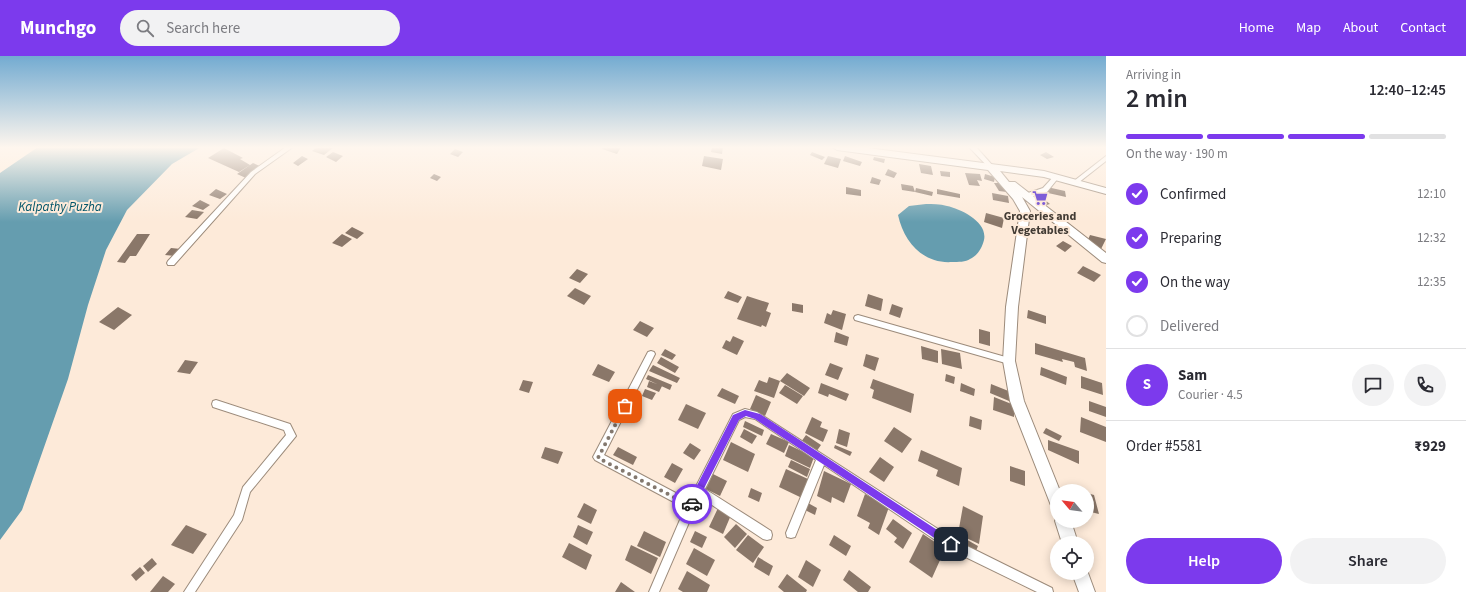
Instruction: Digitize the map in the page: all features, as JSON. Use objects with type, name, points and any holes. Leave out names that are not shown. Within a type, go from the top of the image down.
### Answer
[{"type":"street","points":[[171,263],[254,172]]},
{"type":"street","points":[[995,172],[1017,197],[1025,211],[1012,307],[1009,361],[1017,402],[1050,485]]},
{"type":"street","points":[[997,172],[1106,259]]},
{"type":"street","points":[[1024,172],[1056,177],[1106,191]]},
{"type":"street","points":[[1076,182],[1088,172]]},
{"type":"street","points":[[1027,196],[1045,190],[1056,177]]},
{"type":"street","points":[[858,318],[1009,361]]},
{"type":"street","points":[[651,354],[598,458],[691,506]]},
{"type":"street","points":[[189,592],[238,517],[246,490],[291,436],[287,427],[216,404]]},
{"type":"street","points":[[654,592],[691,506],[736,417],[745,413],[757,416],[821,460],[951,544],[1048,592]]},
{"type":"street","points":[[791,533],[821,460]]},
{"type":"street","points":[[699,491],[767,535]]},
{"type":"street","points":[[1083,580],[1087,592]]},
{"type":"water","name":"Kalpathy Puzha","points":[[164,172],[127,210],[106,250],[88,305],[68,379],[22,510],[0,540],[0,173]]},
{"type":"water","points":[[926,204],[942,205],[959,210],[966,213],[978,222],[984,233],[984,240],[981,248],[973,257],[964,261],[942,262],[924,255],[910,243],[898,215],[909,206]]},
{"type":"building","points":[[240,172],[255,172],[246,178],[237,174]]},
{"type":"building","points":[[886,172],[897,173],[894,178],[885,175]]},
{"type":"building","points":[[932,172],[933,175],[921,173]]},
{"type":"building","points":[[940,172],[950,172],[950,177],[941,176]]},
{"type":"building","points":[[965,173],[980,174],[982,181],[977,180],[980,186],[969,185]]},
{"type":"building","points":[[434,174],[441,177],[437,181],[430,178]]},
{"type":"building","points":[[985,174],[995,177],[994,182],[984,179]]},
{"type":"building","points":[[872,177],[881,180],[879,185],[870,183]]},
{"type":"building","points":[[994,183],[1002,183],[1007,192],[999,191]]},
{"type":"building","points":[[901,184],[913,186],[915,192],[902,190]]},
{"type":"building","points":[[846,187],[861,190],[861,196],[846,194]]},
{"type":"building","points":[[1047,187],[1065,191],[1066,197],[1048,193]]},
{"type":"building","points":[[916,188],[933,192],[932,196],[915,192]]},
{"type":"building","points":[[216,189],[227,194],[220,199],[209,195]]},
{"type":"building","points":[[937,189],[960,194],[960,198],[937,194]]},
{"type":"building","points":[[992,193],[1008,196],[1009,203],[993,200]]},
{"type":"building","points":[[1040,196],[1050,204],[1043,206],[1033,197]]},
{"type":"building","points":[[200,200],[210,205],[203,210],[192,206]]},
{"type":"building","points":[[192,210],[204,212],[197,219],[185,217]]},
{"type":"building","points":[[986,213],[1004,218],[1002,228],[984,222]]},
{"type":"building","points":[[352,227],[364,233],[357,239],[345,233]]},
{"type":"building","points":[[137,234],[150,234],[136,256],[130,256],[125,263],[117,262]]},
{"type":"building","points":[[342,234],[352,239],[342,247],[332,243]]},
{"type":"building","points":[[1090,235],[1106,239],[1101,249],[1087,242]]},
{"type":"building","points":[[1063,241],[1072,246],[1065,252],[1056,246]]},
{"type":"building","points":[[171,248],[181,249],[175,256],[165,255]]},
{"type":"building","points":[[1083,266],[1101,275],[1094,282],[1077,273]]},
{"type":"building","points":[[577,269],[588,274],[580,283],[569,278]]},
{"type":"building","points":[[575,288],[591,296],[584,305],[567,296]]},
{"type":"building","points":[[728,291],[742,297],[738,303],[724,298]]},
{"type":"building","points":[[868,294],[883,299],[881,311],[865,306]]},
{"type":"building","points":[[747,296],[769,303],[766,311],[771,313],[766,327],[762,325],[761,327],[737,319]]},
{"type":"building","points":[[792,303],[803,305],[803,313],[792,311]]},
{"type":"building","points":[[892,304],[903,308],[900,318],[889,314]]},
{"type":"building","points":[[118,307],[132,315],[114,330],[99,322]]},
{"type":"building","points":[[833,310],[846,314],[842,330],[824,323],[827,313],[831,315]]},
{"type":"building","points":[[1028,310],[1046,316],[1046,324],[1027,318]]},
{"type":"building","points":[[640,321],[654,328],[647,337],[633,330]]},
{"type":"building","points":[[979,329],[990,332],[990,346],[979,343]]},
{"type":"building","points":[[836,332],[849,337],[847,346],[834,342]]},
{"type":"building","points":[[733,336],[744,341],[737,355],[722,348],[726,340],[730,342]]},
{"type":"building","points":[[1035,343],[1085,358],[1087,371],[1075,367],[1074,362],[1062,359],[1063,362],[1035,354]]},
{"type":"building","points":[[921,346],[938,351],[938,363],[922,359]]},
{"type":"building","points":[[665,349],[676,355],[672,360],[661,355]]},
{"type":"building","points":[[941,349],[960,353],[962,369],[942,364]]},
{"type":"building","points":[[866,354],[879,358],[875,371],[863,366]]},
{"type":"building","points":[[661,357],[679,367],[675,373],[657,363]]},
{"type":"building","points":[[185,360],[198,362],[190,374],[177,372]]},
{"type":"building","points":[[830,363],[843,368],[838,380],[825,375]]},
{"type":"building","points":[[598,364],[615,372],[609,382],[592,375]]},
{"type":"building","points":[[653,365],[680,378],[677,383],[649,371]]},
{"type":"building","points":[[1041,367],[1067,377],[1066,385],[1040,375]]},
{"type":"building","points":[[787,373],[810,388],[804,396],[780,381]]},
{"type":"building","points":[[946,374],[955,377],[954,384],[945,381]]},
{"type":"building","points":[[648,375],[672,385],[670,390],[646,379]]},
{"type":"building","points":[[1081,376],[1102,383],[1103,395],[1081,388]]},
{"type":"building","points":[[769,377],[780,381],[774,398],[754,391],[759,380],[767,383]]},
{"type":"building","points":[[873,379],[914,394],[911,413],[872,398],[874,390],[870,388]]},
{"type":"building","points":[[523,380],[533,382],[529,393],[519,390]]},
{"type":"building","points":[[649,381],[662,386],[659,392],[647,387]]},
{"type":"building","points":[[821,383],[849,394],[846,401],[829,394],[828,397],[818,393]]},
{"type":"building","points":[[961,383],[975,389],[974,396],[960,391]]},
{"type":"building","points":[[991,384],[1011,392],[1009,401],[990,393]]},
{"type":"building","points":[[785,385],[803,396],[797,404],[779,393]]},
{"type":"building","points":[[722,388],[739,396],[735,404],[717,396]]},
{"type":"building","points":[[645,389],[656,393],[652,400],[642,396]]},
{"type":"building","points":[[756,395],[771,402],[765,416],[750,409]]},
{"type":"building","points":[[994,397],[1014,405],[1014,417],[993,410]]},
{"type":"building","points":[[1089,401],[1106,407],[1106,417],[1089,411]]},
{"type":"building","points":[[686,404],[706,413],[698,429],[678,420]]},
{"type":"building","points":[[970,416],[982,420],[981,430],[969,426]]},
{"type":"building","points":[[812,417],[822,422],[820,427],[828,430],[823,442],[805,433]]},
{"type":"building","points":[[1081,417],[1106,427],[1106,442],[1080,432]]},
{"type":"building","points":[[745,421],[764,430],[762,436],[743,427]]},
{"type":"building","points":[[894,427],[912,439],[902,453],[884,441]]},
{"type":"building","points":[[1046,428],[1062,436],[1059,441],[1043,433]]},
{"type":"building","points":[[744,429],[757,436],[752,444],[740,437]]},
{"type":"building","points":[[839,429],[850,433],[847,447],[836,443]]},
{"type":"building","points":[[771,434],[789,442],[784,453],[766,444]]},
{"type":"building","points":[[806,435],[821,445],[816,452],[801,442]]},
{"type":"building","points":[[1048,440],[1079,451],[1079,464],[1048,450]]},
{"type":"building","points":[[731,442],[755,454],[748,472],[723,460]]},
{"type":"building","points":[[690,443],[701,450],[694,460],[683,453]]},
{"type":"building","points":[[789,445],[814,457],[810,468],[785,456]]},
{"type":"building","points":[[835,445],[852,452],[850,456],[834,448]]},
{"type":"building","points":[[545,447],[563,452],[558,464],[541,458]]},
{"type":"building","points":[[618,447],[637,457],[633,465],[613,455]]},
{"type":"building","points":[[921,450],[962,468],[959,486],[936,476],[938,470],[918,461]]},
{"type":"building","points":[[880,457],[894,467],[884,482],[869,472]]},
{"type":"building","points":[[791,460],[810,469],[807,477],[788,467]]},
{"type":"building","points":[[672,463],[683,469],[675,483],[664,477]]},
{"type":"building","points":[[1010,466],[1025,471],[1025,486],[1010,481]]},
{"type":"building","points":[[786,469],[808,479],[802,498],[779,487]]},
{"type":"building","points":[[824,471],[851,484],[844,503],[832,497],[831,503],[817,496]]},
{"type":"building","points":[[713,474],[727,481],[720,496],[706,489]]},
{"type":"building","points":[[751,488],[762,493],[759,502],[748,497]]},
{"type":"building","points":[[865,494],[889,507],[879,535],[868,528],[870,523],[857,516]]},
{"type":"building","points":[[1094,495],[1099,514],[1094,513]]},
{"type":"building","points":[[584,503],[597,510],[591,524],[577,517]]},
{"type":"building","points":[[808,503],[817,508],[815,515],[805,510]]},
{"type":"building","points":[[963,506],[983,516],[979,544],[958,534]]},
{"type":"building","points":[[718,508],[731,515],[723,534],[709,527]]},
{"type":"building","points":[[893,519],[912,533],[903,549],[894,542],[897,538],[886,529]]},
{"type":"building","points":[[736,524],[747,534],[735,548],[724,537]]},
{"type":"building","points":[[186,525],[207,534],[193,554],[171,545]]},
{"type":"building","points":[[578,525],[593,532],[587,545],[573,537]]},
{"type":"building","points":[[644,531],[666,542],[660,557],[637,546]]},
{"type":"building","points":[[695,531],[707,537],[702,548],[690,542]]},
{"type":"building","points":[[923,534],[945,549],[932,578],[909,562]]},
{"type":"building","points":[[748,535],[764,547],[753,563],[736,550]]},
{"type":"building","points":[[834,535],[851,546],[846,556],[829,545]]},
{"type":"building","points":[[962,537],[978,546],[976,551],[960,542]]},
{"type":"building","points":[[569,543],[592,555],[586,570],[562,557]]},
{"type":"building","points":[[631,545],[658,558],[651,574],[625,560]]},
{"type":"building","points":[[694,548],[715,560],[707,576],[686,564]]},
{"type":"building","points":[[758,557],[773,566],[769,576],[754,567]]},
{"type":"building","points":[[152,558],[157,564],[148,572],[143,566]]},
{"type":"building","points":[[806,560],[821,570],[813,587],[798,577]]},
{"type":"building","points":[[140,567],[145,573],[136,581],[131,575]]},
{"type":"building","points":[[849,570],[871,587],[868,592],[858,592],[843,580]]},
{"type":"building","points":[[687,571],[710,585],[707,592],[683,592],[678,589]]},
{"type":"building","points":[[787,574],[807,590],[806,592],[784,592],[778,587]]},
{"type":"building","points":[[163,576],[175,584],[168,592],[150,592]]},
{"type":"building","points":[[621,582],[635,592],[615,592]]},
{"type":"way so far","points":[[625,406],[598,458],[691,506],[692,504]]},
{"type":"place","name":"Groceries and Vegetables","points":[[1040,198]]},
{"type":"route","points":[[692,504],[736,417],[745,413],[757,416],[821,460],[951,544]]}]
